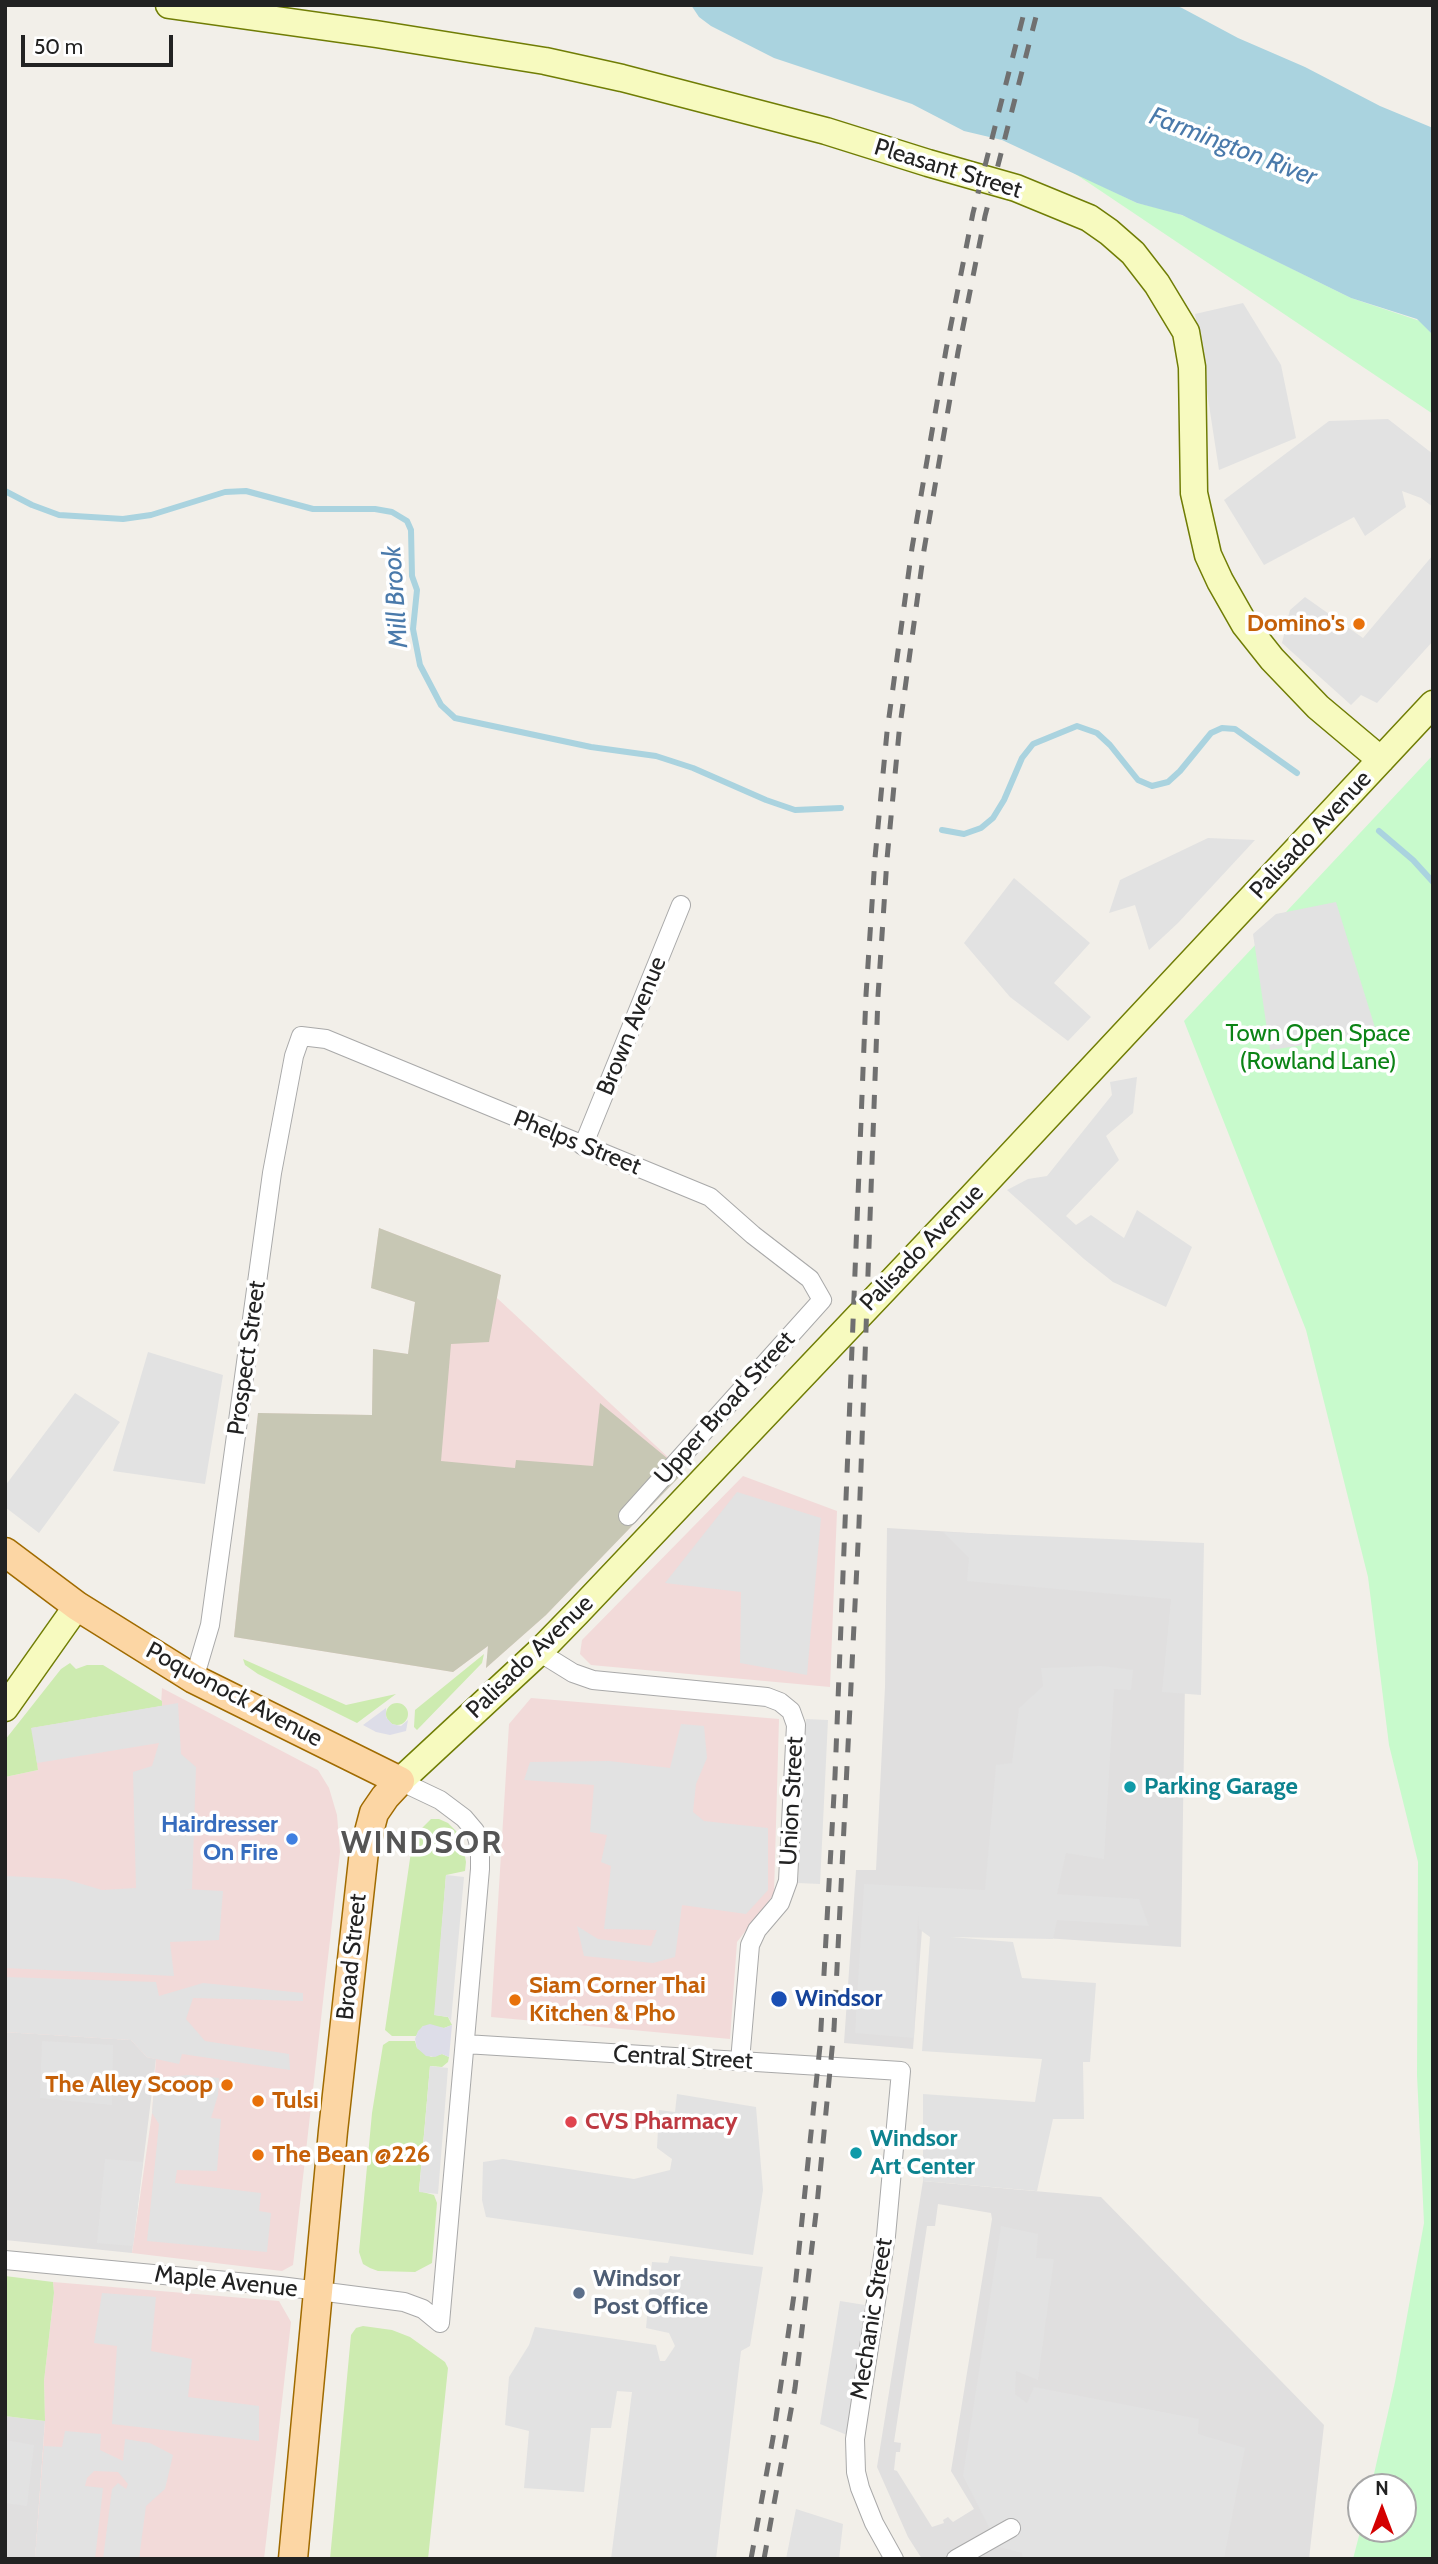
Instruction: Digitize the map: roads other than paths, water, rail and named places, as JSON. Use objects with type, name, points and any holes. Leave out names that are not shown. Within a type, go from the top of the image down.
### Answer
[{"type":"main road","name":"Pleasant Street","points":[[169,5],[545,61],[610,75],[826,131],[1016,187],[1089,218],[1110,232],[1133,253],[1157,284],[1186,332],[1192,367],[1194,493],[1208,555],[1220,581],[1245,625],[1272,659],[1318,707],[1381,760]]},
{"type":"main road","name":"Palisado Avenue","points":[[400,1781],[539,1652],[971,1198],[1433,704]]},
{"type":"main road","name":"Poquonock Avenue","points":[[5,1552],[77,1606],[194,1679],[400,1781]]},
{"type":"main road","points":[[5,1708],[77,1606]]},
{"type":"main road","name":"Broad Street","points":[[293,2559],[332,2144],[364,1851],[374,1813],[400,1781]]},
{"type":"street","name":"Brown Avenue","points":[[583,1146],[681,905]]},
{"type":"street","name":"Phelps Street","points":[[301,1036],[326,1039],[710,1196],[753,1235],[810,1279],[822,1300]]},
{"type":"street","name":"Prospect Street","points":[[194,1679],[210,1625],[272,1173],[294,1056],[301,1036]]},
{"type":"street","name":"Upper Broad Street","points":[[628,1516],[822,1300]]},
{"type":"street","name":"Union Street","points":[[539,1652],[573,1673],[593,1680],[767,1698],[780,1702],[791,1711],[796,1725],[788,1881],[780,1902],[762,1923],[750,1945],[740,2061]]},
{"type":"street","points":[[400,1781],[440,1800],[456,1811],[471,1825],[478,1839],[480,1869],[465,2044]]},
{"type":"street","name":"Central Street","points":[[465,2044],[901,2070]]},
{"type":"street","name":"Maple Avenue","points":[[5,2259],[280,2286],[411,2304],[440,2322],[465,2044]]},
{"type":"street","name":"Mechanic Street","points":[[894,2559],[874,2523],[860,2488],[856,2472],[855,2439],[881,2270],[901,2070]]},
{"type":"street","points":[[956,2559],[1011,2528]]},
{"type":"water","name":"Farmington River","points":[[691,5],[1174,5],[1182,8],[1380,106],[1433,128],[1433,335],[1417,319],[1351,298],[1182,215],[1137,203],[1002,140],[964,131],[912,104],[774,58],[711,26],[699,17]]},
{"type":"waterway","name":"Mill Brook","points":[[5,491],[59,515],[123,519],[151,515],[225,492],[246,491],[313,509],[375,509],[392,512],[407,521],[411,530],[412,576],[417,590],[413,629],[420,665],[441,705],[455,718],[591,747],[656,756],[693,768],[795,810],[841,808]]},
{"type":"waterway","name":"Mill Brook","points":[[942,830],[964,834],[981,828],[993,818],[1022,758],[1033,744],[1077,726],[1097,733],[1138,780],[1152,786],[1168,782],[1211,733],[1222,728],[1235,729],[1297,773]]},
{"type":"waterway","name":"Mill Brook","points":[[1379,831],[1413,860],[1433,882]]},
{"type":"railway","points":[[751,2559],[773,2438],[795,2288],[820,2046],[835,1776],[866,995],[887,732],[912,548],[946,350],[973,213],[1026,5]]},
{"type":"railway","points":[[764,2559],[795,2388],[817,2205],[834,2029],[859,1524],[878,996],[899,733],[924,550],[958,352],[985,216],[1039,5]]},
{"type":"place","name":"Domino's","points":[[1359,624]]},
{"type":"place","name":"Parking Garage","points":[[1130,1787]]},
{"type":"place","name":"Hairdresser On Fire","points":[[292,1839]]},
{"type":"place","name":"Windsor","points":[[779,1999]]},
{"type":"place","name":"Siam Corner Thai Kitchen & Pho","points":[[515,2000]]},
{"type":"place","name":"The Alley Scoop","points":[[227,2085]]},
{"type":"place","name":"Tulsi","points":[[258,2101]]},
{"type":"place","name":"CVS Pharmacy","points":[[571,2122]]},
{"type":"place","name":"Windsor Art Center","points":[[856,2153]]},
{"type":"place","name":"The Bean @226","points":[[258,2155]]},
{"type":"place","name":"Windsor Post Office","points":[[579,2293]]},
{"type":"district","name":"WINDSOR","points":[[422,1844]]},
{"type":"park label","name":"Town Open Space (Rowland Lane)","points":[[1318,1048]]}]
